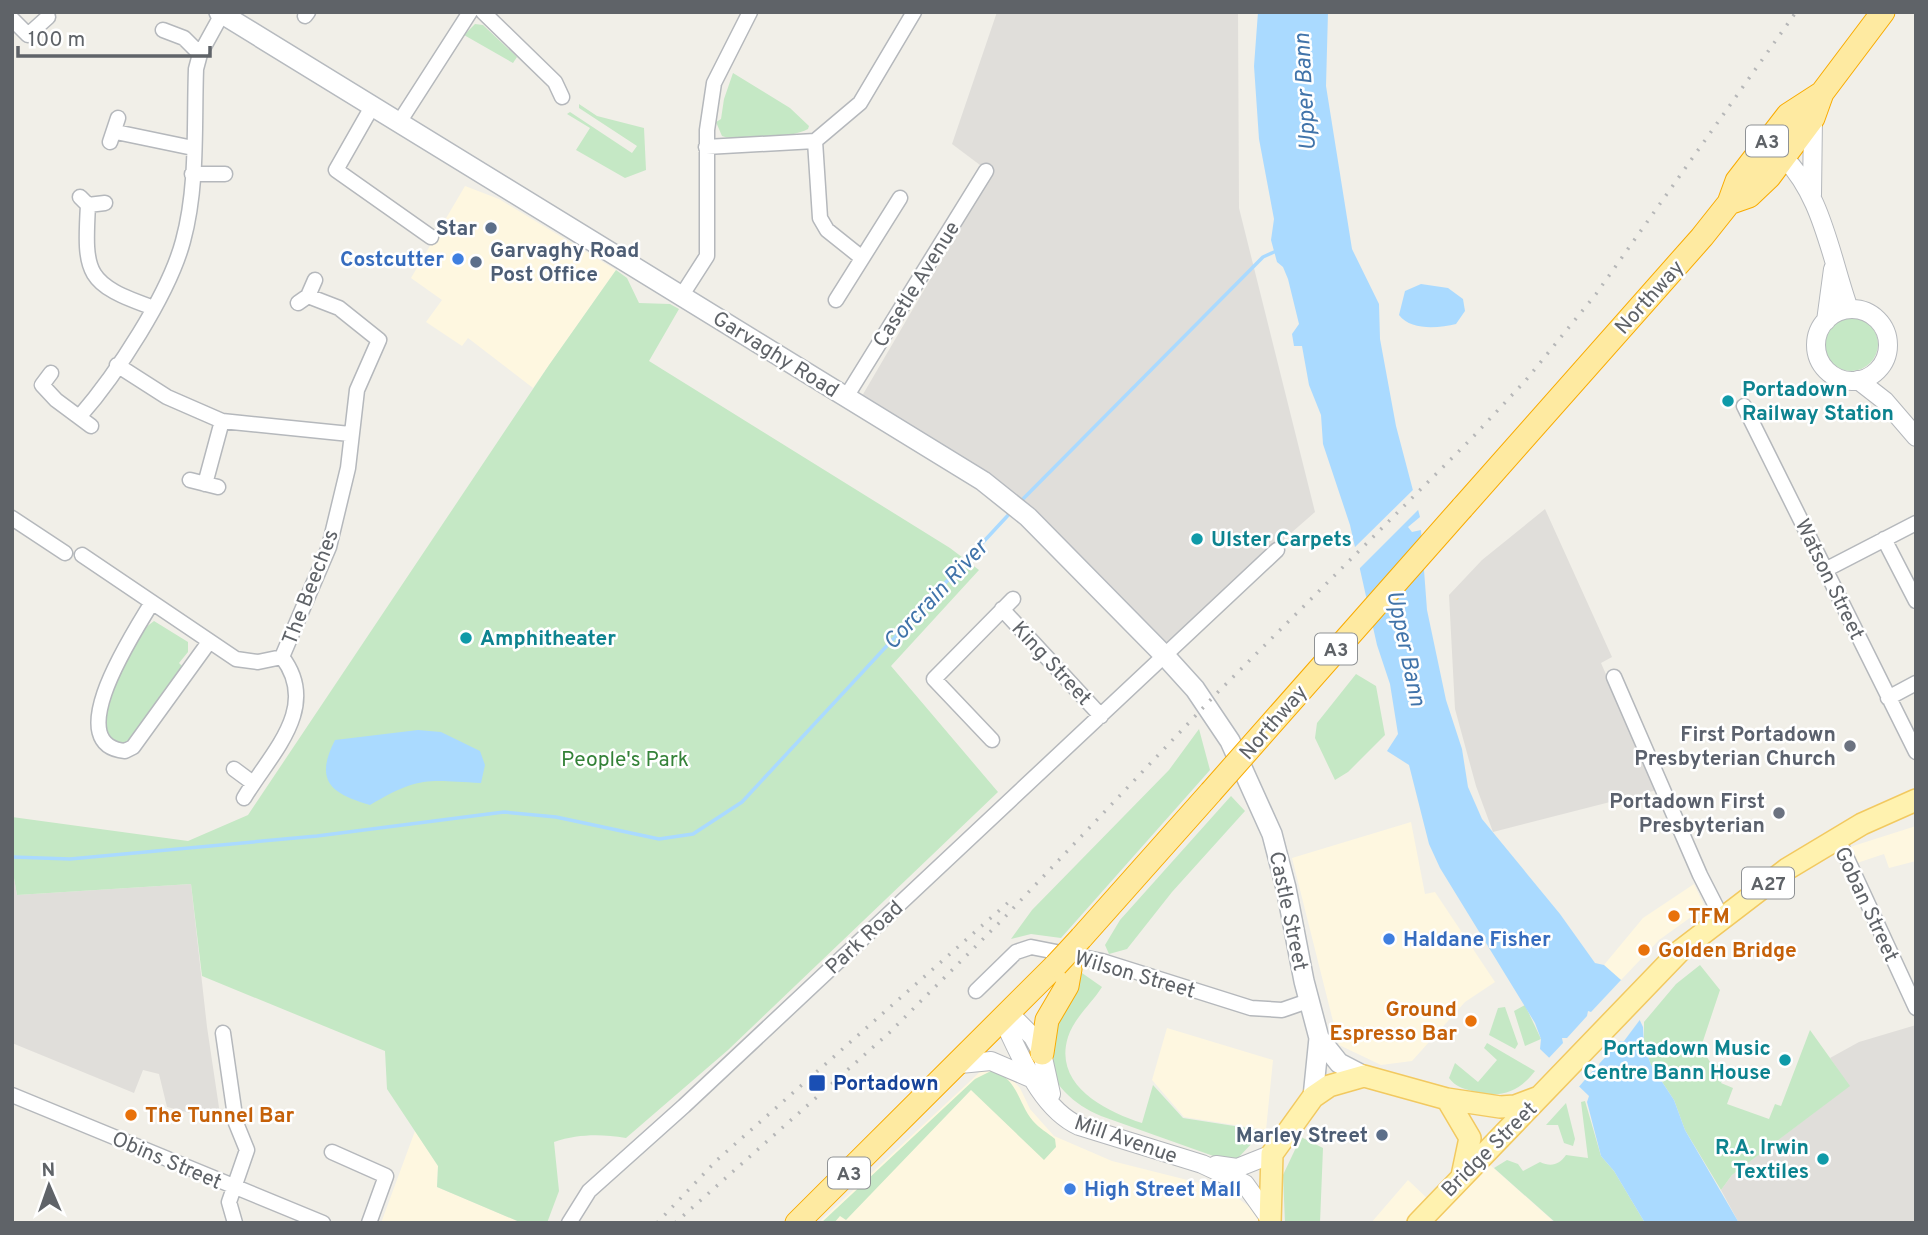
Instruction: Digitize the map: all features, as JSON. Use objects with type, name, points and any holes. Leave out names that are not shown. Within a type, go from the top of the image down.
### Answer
[{"type":"highway","name":"Northway","points":[[797,1223],[1070,955],[1702,237],[1729,203],[1737,181],[1813,118],[1822,93],[1883,12]]},
{"type":"highway","name":"Northway","points":[[1775,149],[1788,115],[1822,93]]},
{"type":"highway","points":[[1042,1052],[1047,1020],[1067,986],[1070,955]]},
{"type":"main road","name":"Garvaghy Road","points":[[221,13],[1006,497],[1195,689],[1221,726],[1253,786]]},
{"type":"main road","name":"A27","points":[[1862,824],[1880,805],[1916,784]]},
{"type":"main road","name":"Castle Street","points":[[1253,786],[1275,844],[1308,1001],[1319,1038],[1339,1063],[1364,1076]]},
{"type":"main road","name":"A27","points":[[1364,1076],[1447,1099],[1500,1107],[1515,1106],[1553,1086],[1671,960],[1722,918],[1787,869],[1837,838],[1916,800]]},
{"type":"main road","name":"A27","points":[[1862,824],[1916,816]]},
{"type":"main road","name":"Castle Street","points":[[1262,1158],[1313,1097],[1319,1038]]},
{"type":"main road","points":[[1313,1097],[1336,1083],[1364,1076]]},
{"type":"main road","name":"Bridge Street","points":[[1418,1223],[1553,1086]]},
{"type":"main road","points":[[1447,1099],[1470,1138],[1462,1176]]},
{"type":"main road","points":[[1262,1158],[1270,1221]]},
{"type":"street","points":[[400,121],[470,12]]},
{"type":"street","points":[[483,12],[555,82],[562,97]]},
{"type":"street","points":[[682,295],[707,256],[706,146],[708,110],[714,83],[750,12]]},
{"type":"street","points":[[706,146],[815,141],[860,103],[914,12]]},
{"type":"street","points":[[51,373],[42,385],[56,400],[85,421],[154,308],[183,243],[192,174],[196,69],[200,54],[221,13]]},
{"type":"street","points":[[12,19],[27,35],[48,17]]},
{"type":"street","points":[[172,27],[200,54]]},
{"type":"street","points":[[373,105],[337,170],[431,237]]},
{"type":"street","points":[[1813,118],[1813,202]]},
{"type":"street","points":[[115,131],[193,148]]},
{"type":"street","points":[[815,141],[821,218],[827,230],[862,258]]},
{"type":"street","points":[[1775,149],[1813,202],[1827,236],[1833,265],[1849,309]]},
{"type":"street","name":"Casetle Avenue","points":[[846,397],[986,171]]},
{"type":"street","points":[[192,174],[225,174]]},
{"type":"street","points":[[836,300],[900,198]]},
{"type":"street","points":[[105,203],[84,201],[85,247],[89,269],[102,285],[154,308]]},
{"type":"street","points":[[1833,265],[1826,321],[1817,340],[1820,360],[1835,376],[1858,380],[1885,401],[1916,437]]},
{"type":"street","name":"The Beeches","points":[[282,657],[329,547],[348,468],[357,390],[379,340],[339,307],[303,299],[315,280]]},
{"type":"street","points":[[1826,321],[1849,309],[1870,314],[1884,328],[1888,348],[1878,369],[1858,380]]},
{"type":"street","points":[[117,365],[167,397],[222,421],[350,433]]},
{"type":"street","points":[[1878,369],[1885,401]]},
{"type":"street","name":"Watson Street","points":[[1744,406],[1916,752]]},
{"type":"street","points":[[204,483],[222,421]]},
{"type":"street","points":[[12,518],[65,553]]},
{"type":"street","points":[[1825,570],[1916,523]]},
{"type":"street","points":[[1884,540],[1916,601]]},
{"type":"street","name":"Park Road","points":[[569,1223],[576,1207],[589,1191],[1166,657],[1277,550]]},
{"type":"street","name":"The Beeches","points":[[82,555],[236,659],[258,662],[282,657]]},
{"type":"street","points":[[151,604],[116,662],[105,692],[98,720],[99,735],[106,745],[125,751],[133,747],[209,642]]},
{"type":"street","name":"King Street","points":[[992,740],[934,679],[1008,604],[1101,716]]},
{"type":"street","name":"The Beeches","points":[[244,798],[286,734],[296,708],[298,692],[292,670],[282,657]]},
{"type":"street","points":[[1614,677],[1690,853],[1722,918]]},
{"type":"street","points":[[1888,698],[1916,683]]},
{"type":"street","points":[[234,769],[253,783]]},
{"type":"street","name":"Goban Street","points":[[1837,838],[1916,1008]]},
{"type":"street","name":"Wilson Street","points":[[976,991],[1016,952],[1031,947],[1102,961],[1251,1009],[1282,1010],[1308,1001]]},
{"type":"street","name":"Mill Avenue","points":[[1006,1017],[1033,1037],[1042,1052],[1047,1084],[1055,1107]]},
{"type":"street","name":"Mill Avenue","points":[[1006,1017],[1033,1079],[1066,1119],[1079,1126],[1202,1164],[1245,1184],[1270,1221]]},
{"type":"street","points":[[223,1033],[236,1123],[247,1150],[229,1202],[235,1223]]},
{"type":"street","points":[[960,1064],[991,1061],[1033,1079]]},
{"type":"street","name":"Obins Street","points":[[12,1095],[323,1223]]},
{"type":"street","points":[[332,1152],[386,1176],[369,1223]]},
{"type":"street","name":"Mill Avenue","points":[[1202,1164],[1237,1168],[1262,1158]]},
{"type":"shaded area","points":[[997,12],[1238,12],[1239,208],[1315,512],[1163,645],[1013,492],[862,396],[992,174],[952,144]]},
{"type":"shaded area","points":[[465,186],[499,199],[616,270],[533,388],[468,338],[462,346],[426,322],[442,300],[411,278]]},
{"type":"shaded area","points":[[1545,509],[1612,657],[1601,663],[1657,790],[1493,832],[1476,786],[1455,709],[1449,595],[1482,560]]},
{"type":"shaded area","name":"Haldane Fisher","points":[[1411,822],[1425,894],[1435,892],[1495,982],[1465,1002],[1412,1061],[1381,1065],[1339,1045],[1292,858]]},
{"type":"shaded area","points":[[1916,826],[1916,861],[1889,868],[1884,854],[1857,863],[1850,847]]},
{"type":"shaded area","points":[[12,867],[17,895],[191,884],[221,1121],[167,1107],[159,1074],[143,1070],[134,1093],[12,1043]]},
{"type":"shaded area","points":[[1694,884],[1705,907],[1659,940],[1621,980],[1604,965],[1643,918]]},
{"type":"shaded area","name":"R.A. Irwin Textiles","points":[[1916,1025],[1916,1223],[1739,1223],[1721,1190],[1732,1175],[1849,1086],[1830,1058],[1859,1042]]},
{"type":"shaded area","points":[[1167,1028],[1273,1060],[1266,1130],[1184,1117],[1152,1080]]},
{"type":"shaded area","points":[[996,1069],[1007,1074],[1020,1088],[1030,1109],[1054,1136],[1112,1161],[1227,1190],[1259,1214],[1260,1223],[818,1223],[982,1070]]},
{"type":"shaded area","points":[[415,1131],[438,1166],[437,1187],[522,1223],[381,1223]]},
{"type":"shaded area","points":[[1489,1164],[1552,1220],[1550,1223],[1431,1223]]},
{"type":"shaded area","points":[[1408,1180],[1430,1201],[1412,1223],[1371,1223]]},
{"type":"green space","points":[[475,24],[483,25],[517,57],[513,63],[464,35]]},
{"type":"green space","points":[[733,73],[790,108],[809,126],[808,129],[790,135],[765,138],[740,139],[722,136],[716,122],[721,119],[724,99]]},
{"type":"green space","points":[[579,104],[597,116],[644,128],[646,170],[625,178],[576,150],[590,128],[567,114],[570,112],[632,153],[637,146],[579,108]]},
{"type":"green space","name":"People's Park","points":[[616,270],[627,278],[639,303],[670,304],[679,309],[649,361],[950,548],[979,570],[891,666],[998,792],[728,1050],[626,1138],[590,1135],[554,1142],[559,1191],[547,1223],[522,1223],[437,1187],[438,1166],[387,1089],[385,1051],[202,976],[191,884],[17,895],[12,867],[12,817],[188,841],[248,815],[549,365]]},
{"type":"green space","points":[[1851,317],[1870,325],[1878,344],[1870,363],[1851,371],[1832,363],[1824,344],[1832,325]]},
{"type":"green space","points":[[154,621],[188,642],[188,652],[179,663],[183,667],[127,744],[116,746],[105,734],[112,688],[133,642]]},
{"type":"green space","points":[[1356,674],[1376,686],[1385,735],[1348,772],[1335,780],[1315,738],[1317,723]]},
{"type":"green space","points":[[1199,729],[1210,770],[1061,938],[1031,934],[1011,939],[1032,910],[1169,770]]},
{"type":"green space","points":[[1231,796],[1245,811],[1172,892],[1127,949],[1109,954],[1105,945],[1120,920]]},
{"type":"green space","points":[[1700,965],[1720,990],[1701,1047],[1710,1062],[1728,1069],[1721,1083],[1733,1088],[1727,1104],[1769,1119],[1775,1104],[1781,1106],[1810,1030],[1850,1086],[1732,1175],[1721,1190],[1685,1130],[1674,1100],[1651,1065],[1644,1045],[1644,1022],[1676,984]]},
{"type":"green space","points":[[1082,973],[1102,987],[1079,1017],[1068,1037],[1065,1054],[1068,1069],[1075,1082],[1098,1103],[1142,1123],[1153,1085],[1183,1118],[1260,1130],[1255,1140],[1237,1159],[1219,1158],[1101,1116],[1082,1106],[1058,1084],[1049,1064],[1047,1049],[1067,999]]},
{"type":"green space","points":[[1525,1005],[1541,1039],[1525,1046],[1514,1011]]},
{"type":"green space","points":[[1505,1007],[1518,1044],[1515,1049],[1489,1035],[1498,1008]]},
{"type":"green space","points":[[1487,1043],[1535,1071],[1522,1085],[1499,1094],[1482,1093],[1454,1083],[1449,1078],[1455,1063],[1478,1082],[1497,1060],[1484,1048]]},
{"type":"green space","points":[[991,1071],[1000,1074],[1012,1084],[1033,1121],[1055,1139],[1056,1147],[1044,1160],[971,1090],[846,1220],[840,1216],[834,1223],[821,1223],[975,1079]]},
{"type":"green space","points":[[1585,1101],[1601,1156],[1614,1171],[1645,1223],[1556,1223],[1494,1168],[1507,1160],[1518,1164],[1523,1171],[1540,1162],[1554,1164],[1566,1155],[1588,1158],[1581,1102]]},
{"type":"green space","points":[[1566,1103],[1575,1139],[1573,1146],[1564,1143],[1558,1125],[1546,1125]]},
{"type":"green space","points":[[1301,1137],[1323,1148],[1320,1223],[1285,1223],[1283,1175]]},
{"type":"water","name":"Upper Bann","points":[[1258,12],[1328,12],[1326,86],[1352,249],[1379,304],[1380,339],[1396,426],[1420,517],[1408,527],[1412,532],[1421,530],[1427,610],[1446,700],[1462,749],[1468,787],[1482,819],[1560,914],[1595,963],[1604,965],[1621,980],[1643,1027],[1644,1045],[1651,1065],[1674,1100],[1685,1130],[1739,1223],[1645,1223],[1614,1171],[1601,1156],[1587,1102],[1589,1096],[1540,1049],[1541,1039],[1535,1023],[1440,868],[1429,844],[1409,765],[1387,751],[1398,734],[1390,684],[1377,645],[1350,525],[1323,444],[1321,415],[1309,385],[1302,346],[1294,346],[1292,334],[1299,324],[1288,279],[1283,267],[1277,262],[1271,240],[1274,219],[1259,139],[1254,66]]},
{"type":"water","points":[[1421,284],[1448,288],[1463,299],[1465,311],[1456,324],[1418,326],[1399,315],[1405,291]]},
{"type":"water","points":[[418,730],[441,732],[480,751],[485,765],[481,783],[423,782],[400,789],[370,805],[345,796],[330,784],[326,766],[335,740]]},
{"type":"pier","points":[[1417,486],[1421,507],[1356,572],[1352,550]]},
{"type":"pier","points":[[1621,980],[1627,984],[1642,1017],[1624,1041],[1620,1041],[1599,1064],[1600,1068],[1595,1068],[1577,1089],[1547,1060],[1563,1043],[1562,1038],[1567,1038],[1587,1016],[1588,1011],[1591,1012]]},
{"type":"waterway","name":"Corcrain River","points":[[1019,503],[1263,257],[1274,252]]},
{"type":"waterway","name":"Corcrain River","points":[[12,857],[70,859],[317,836],[504,812],[556,817],[659,839],[693,834],[742,802],[1012,511]]},
{"type":"railway","points":[[675,1223],[889,1033],[1003,919],[1217,693],[1472,438],[1526,380],[1596,294],[1796,12]]},
{"type":"railway","points":[[657,1223],[717,1160],[1011,900]]},
{"type":"place","name":"Star","points":[[491,228]]},
{"type":"place","name":"Costcutter","points":[[458,259]]},
{"type":"place","name":"Garvaghy Road Post Office","points":[[476,262]]},
{"type":"place","name":"Portadown Railway Station","points":[[1728,401]]},
{"type":"place","name":"Ulster Carpets","points":[[1197,539]]},
{"type":"place","name":"Amphitheater","points":[[466,638]]},
{"type":"place","name":"First Portadown Presbyterian Church","points":[[1850,746]]},
{"type":"place","name":"Portadown First Presbyterian","points":[[1779,813]]},
{"type":"place","name":"TFM","points":[[1674,916]]},
{"type":"place","name":"Haldane Fisher","points":[[1389,939]]},
{"type":"place","name":"Golden Bridge","points":[[1644,950]]},
{"type":"place","name":"Ground Espresso Bar","points":[[1471,1021]]},
{"type":"place","name":"Portadown Music Centre Bann House","points":[[1785,1060]]},
{"type":"place","name":"Portadown","points":[[817,1083]]},
{"type":"place","name":"The Tunnel Bar","points":[[131,1115]]},
{"type":"place","name":"Marley Street","points":[[1382,1135]]},
{"type":"place","name":"R.A. Irwin Textiles","points":[[1823,1159]]},
{"type":"place","name":"High Street Mall","points":[[1070,1189]]}]
